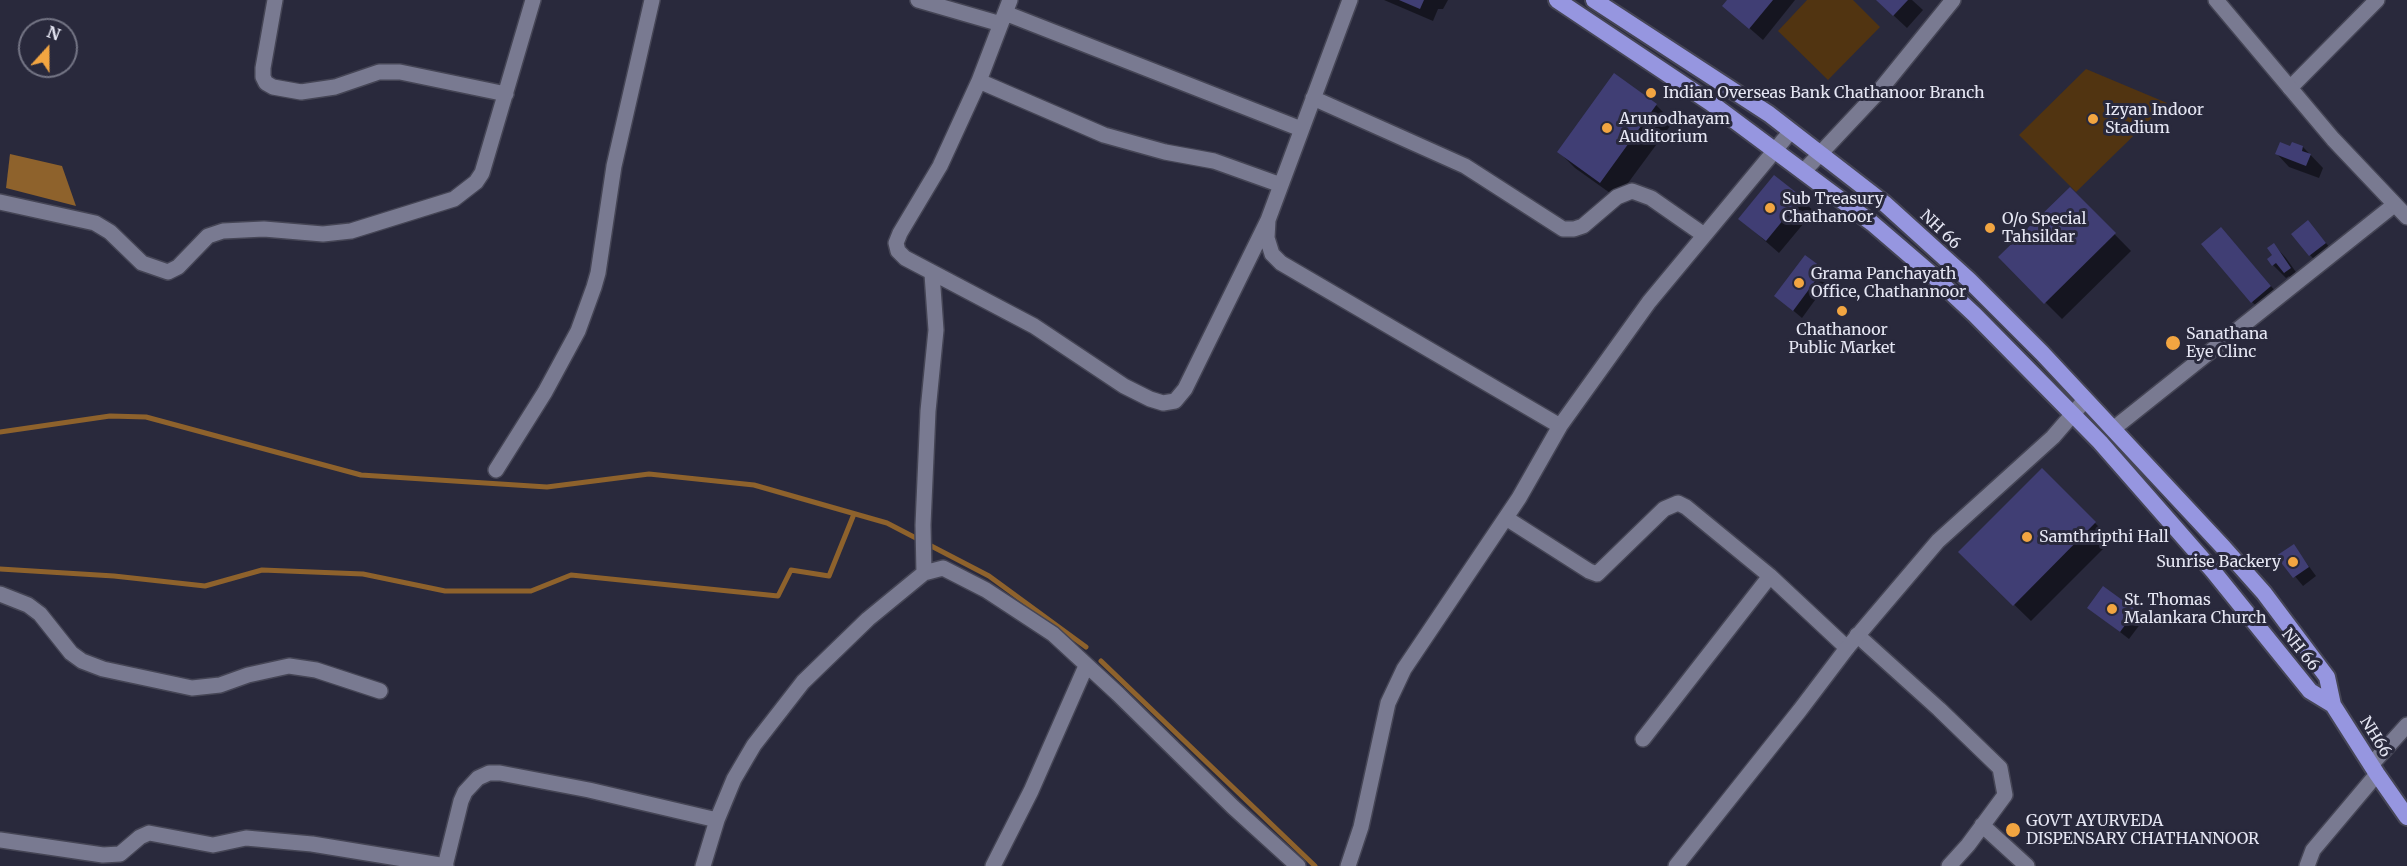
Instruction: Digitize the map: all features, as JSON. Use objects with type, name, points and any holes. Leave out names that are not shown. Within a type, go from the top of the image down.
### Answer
[{"type":"highway","name":"NH 66","points":[[1557,0],[1711,104],[1872,223],[1929,272],[1975,315],[2100,442],[2213,571],[2310,691],[2333,705]]},
{"type":"highway","name":"NH 66","points":[[1594,0],[1760,108],[1791,131],[1884,203],[1969,280],[2113,429],[2264,593],[2327,677],[2333,705]]},
{"type":"highway","name":"NH66","points":[[2333,705],[2407,817]]},
{"type":"street","points":[[275,0],[263,68],[263,77],[273,87],[301,92],[335,87],[379,72],[400,72],[507,94]]},
{"type":"street","points":[[0,202],[95,223],[110,232],[142,263],[168,272],[178,267],[208,236],[223,231],[264,229],[323,234],[351,231],[454,199],[476,182],[482,173],[533,0]]},
{"type":"street","points":[[496,470],[545,392],[578,331],[594,287],[615,166],[652,0]]},
{"type":"street","points":[[918,0],[1006,12],[1301,129]]},
{"type":"street","points":[[1006,12],[979,81],[940,166],[896,243],[898,251],[905,258],[932,274],[1034,326],[1124,386],[1163,403],[1175,401],[1185,389],[1268,220],[1350,0]]},
{"type":"street","points":[[1803,172],[1880,90],[1953,0]]},
{"type":"street","points":[[2216,0],[2333,139],[2407,217]]},
{"type":"street","points":[[2290,88],[2377,0]]},
{"type":"street","points":[[979,81],[1104,135],[1165,152],[1214,161],[1281,185]]},
{"type":"street","points":[[1313,98],[1465,166],[1563,229],[1574,230],[1583,226],[1617,197],[1632,191],[1651,198],[1704,235]]},
{"type":"street","points":[[1348,866],[1361,827],[1388,703],[1398,678],[1506,518],[1560,426],[1649,302],[1791,131]]},
{"type":"street","points":[[2113,429],[2394,205]]},
{"type":"street","points":[[1268,220],[1268,244],[1272,254],[1281,263],[1560,426]]},
{"type":"street","points":[[924,573],[928,411],[936,330],[932,274]]},
{"type":"street","points":[[1676,866],[1857,635],[1938,541],[2053,437],[2085,400]]},
{"type":"street","points":[[1506,518],[1597,574],[1664,509],[1678,503],[1686,507],[1770,576],[1847,648]]},
{"type":"street","points":[[703,866],[717,820],[734,779],[754,745],[803,682],[868,619],[924,573],[943,567],[986,590],[1053,634],[1233,807],[1298,866]]},
{"type":"street","points":[[1643,739],[1770,576]]},
{"type":"street","points":[[0,594],[28,605],[40,614],[71,652],[82,661],[103,669],[192,688],[220,685],[268,669],[289,666],[316,670],[380,691]]},
{"type":"street","points":[[1857,635],[2000,768],[2005,795],[1949,866]]},
{"type":"street","points":[[993,866],[1031,791],[1086,666]]},
{"type":"street","points":[[2307,866],[2313,850],[2407,725]]},
{"type":"street","points":[[0,840],[103,855],[120,854],[140,837],[149,833],[213,845],[246,838],[312,844],[445,866],[465,792],[478,778],[489,773],[500,773],[589,790],[717,820]]},
{"type":"street","points":[[1982,825],[2027,866]]},
{"type":"shaded area","points":[[1807,0],[1853,0],[1880,27],[1828,80],[1778,31]]},
{"type":"shaded area","name":"Izyan Indoor Stadium","points":[[2086,69],[2167,103],[2076,192],[2019,135]]},
{"type":"shaded area","points":[[10,154],[62,166],[76,206],[6,188]]},
{"type":"building","points":[[1399,0],[1424,0],[1420,9]]},
{"type":"building","points":[[1727,0],[1773,0],[1749,29],[1722,6]]},
{"type":"building","points":[[1876,0],[1908,0],[1893,16]]},
{"type":"building","name":"Arunodhayam Auditorium","points":[[1614,73],[1657,104],[1600,183],[1557,152]]},
{"type":"building","points":[[2280,142],[2290,146],[2292,142],[2303,146],[2302,151],[2311,154],[2306,166],[2275,154]]},
{"type":"building","name":"Sub Treasury Chathanoor","points":[[1774,175],[1802,197],[1766,241],[1738,219]]},
{"type":"building","points":[[2070,187],[2116,233],[2044,304],[1998,257]]},
{"type":"building","points":[[2308,220],[2326,243],[2309,256],[2291,234]]},
{"type":"building","points":[[2221,227],[2271,286],[2251,303],[2201,244]]},
{"type":"building","points":[[2274,243],[2291,268],[2284,273],[2276,263],[2272,266],[2267,259],[2272,255],[2267,248]]},
{"type":"building","name":"Grama Panchayath Office, Chathannoor","points":[[1805,255],[1824,269],[1793,311],[1774,296]]},
{"type":"building","name":"Samthripthi Hall","points":[[2042,468],[2096,522],[2013,606],[1958,552]]},
{"type":"building","name":"Sunrise Backery","points":[[2294,544],[2309,567],[2293,578],[2276,556]]},
{"type":"building","name":"St. Thomas Malankara Church","points":[[2103,586],[2136,610],[2120,632],[2087,608]]},
{"type":"waterway","points":[[0,432],[110,416],[146,417],[361,475],[547,487],[649,474],[754,485],[887,523],[989,576],[1086,647]]},
{"type":"waterway","points":[[0,569],[114,576],[205,586],[262,570],[363,574],[445,591],[531,591],[571,575],[778,596],[791,570],[829,576],[854,514]]},
{"type":"waterway","points":[[1101,661],[1315,866]]},
{"type":"place","name":"Indian Overseas Bank Chathanoor Branch","points":[[1651,93]]},
{"type":"place","name":"Izyan Indoor Stadium","points":[[2093,119]]},
{"type":"place","name":"Arunodhayam Auditorium","points":[[1607,128]]},
{"type":"place","name":"Sub Treasury Chathanoor","points":[[1770,208]]},
{"type":"place","name":"O/o Special Tahsildar","points":[[1990,228]]},
{"type":"place","name":"Grama Panchayath Office, Chathannoor","points":[[1799,283]]},
{"type":"place","name":"Chathanoor Public Market","points":[[1842,311]]},
{"type":"place","name":"Sanathana Eye Clinc","points":[[2173,343]]},
{"type":"place","name":"Samthripthi Hall","points":[[2027,537]]},
{"type":"place","name":"Sunrise Backery","points":[[2293,562]]},
{"type":"place","name":"St. Thomas Malankara Church","points":[[2112,609]]},
{"type":"place","name":"GOVT AYURVEDA DISPENSARY CHATHANNOOR","points":[[2013,830]]}]
